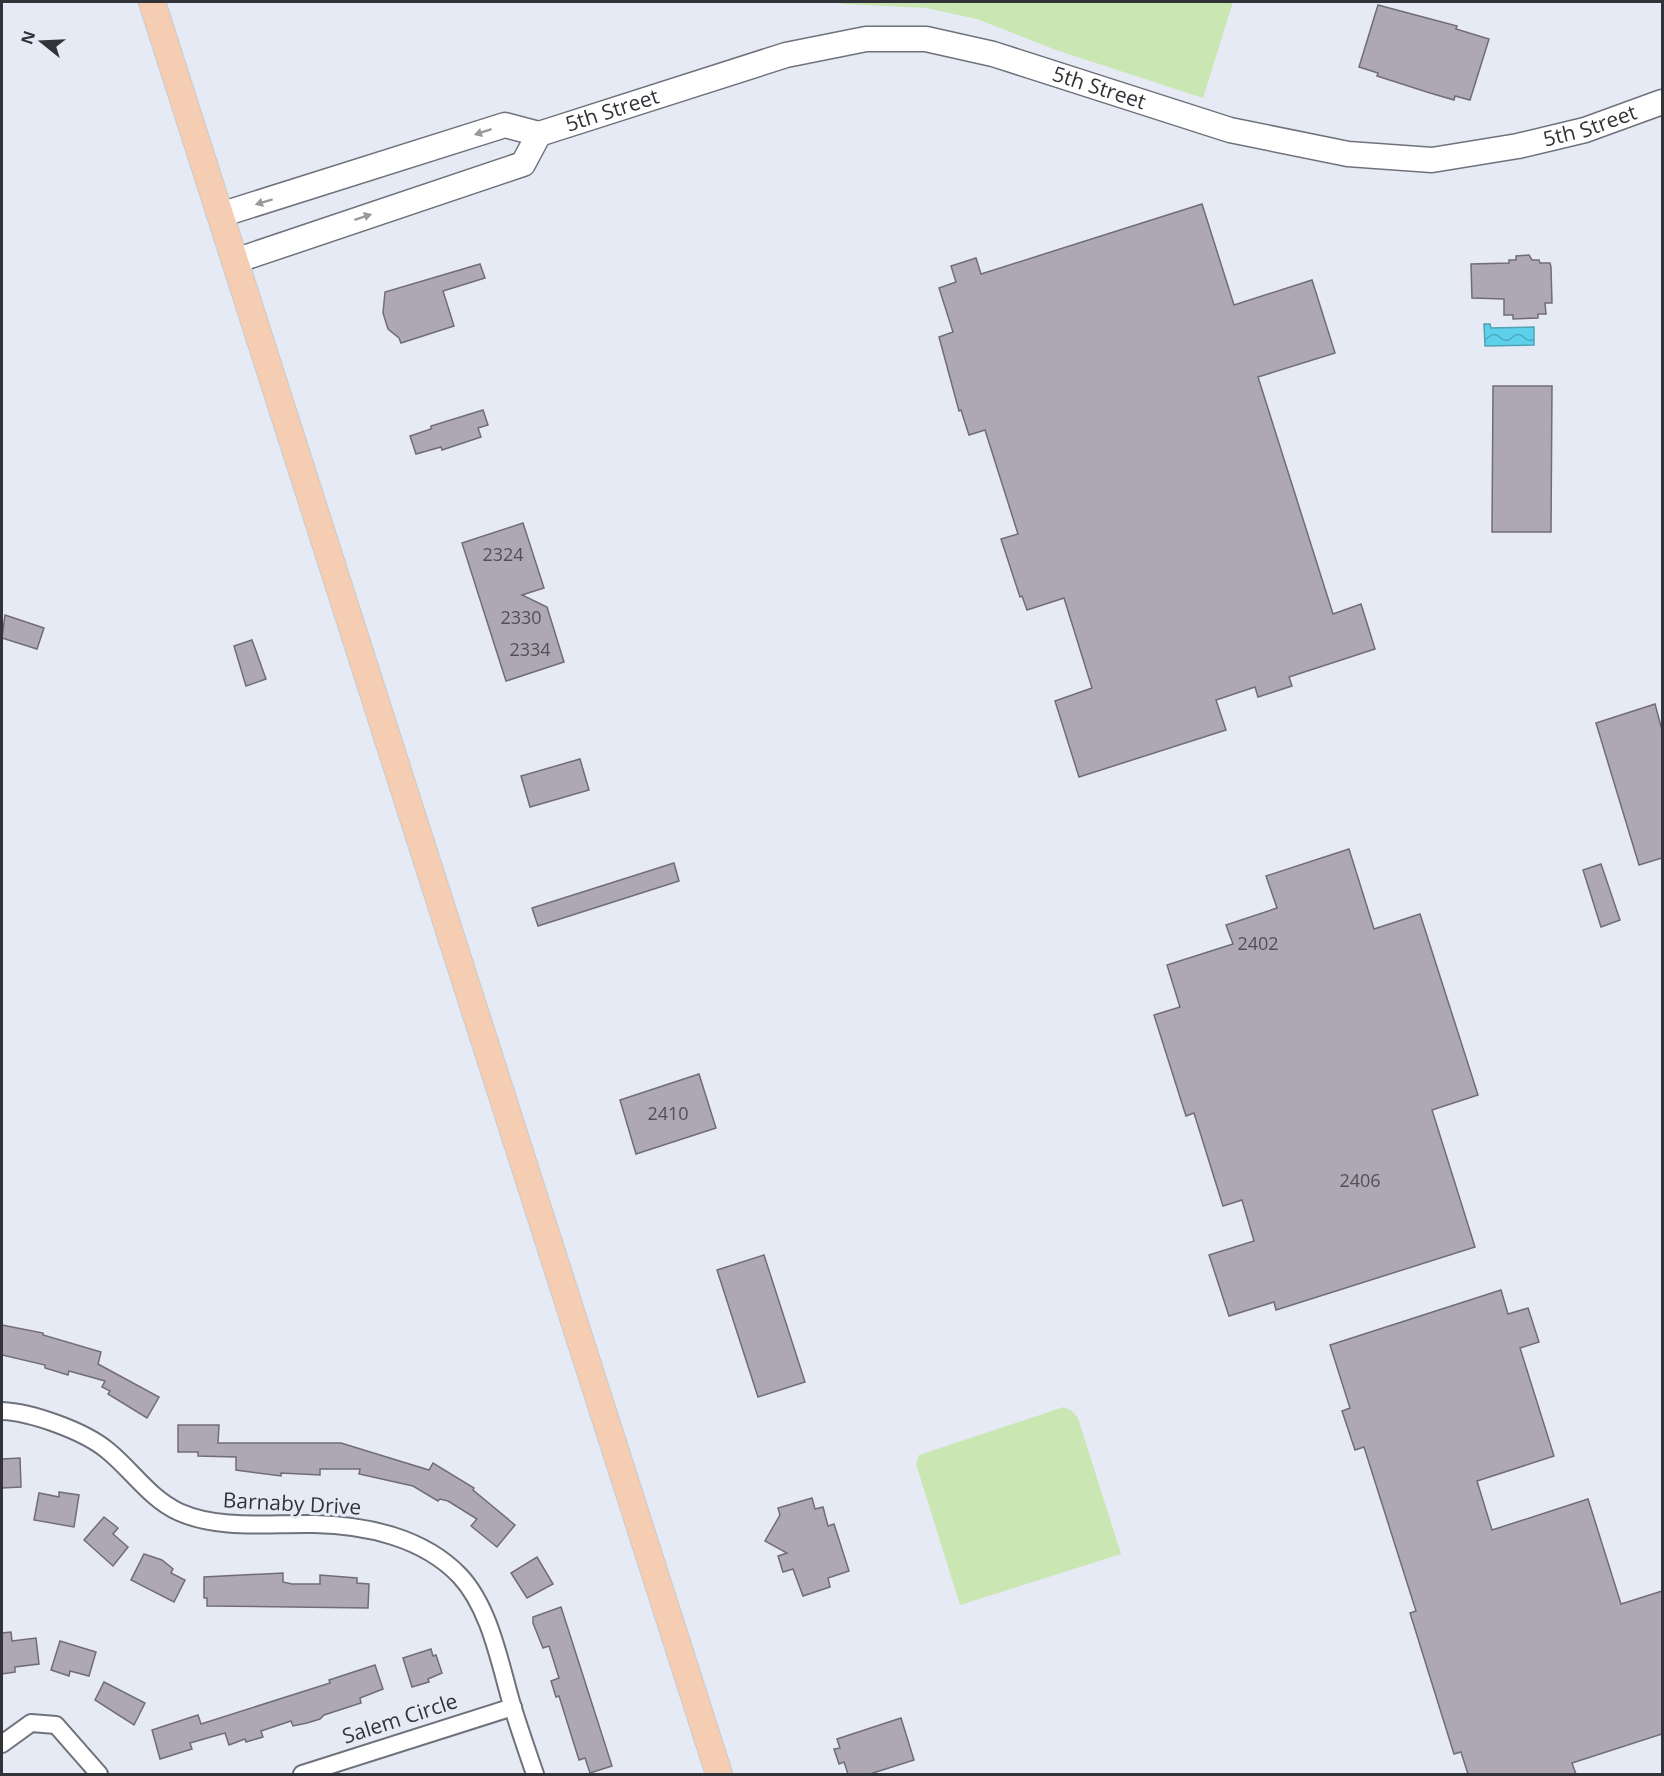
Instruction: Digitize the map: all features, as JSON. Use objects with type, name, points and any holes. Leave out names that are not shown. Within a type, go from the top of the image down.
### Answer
[{"type":"main road","points":[[152,2],[719,1774]]},
{"type":"street","name":"5th Street","points":[[220,215],[505,125],[539,134],[786,55],[866,39],[926,39],[993,54],[1230,130],[1348,154],[1431,160],[1518,146],[1574,134],[1662,102]]},
{"type":"street","name":"5th Street","points":[[235,261],[524,164],[539,134]]},
{"type":"street","name":"Barnaby Drive","points":[[2,1411],[17,1412],[63,1427],[106,1449],[149,1492],[178,1511],[208,1522],[323,1524],[368,1529],[417,1544],[460,1576],[487,1619],[535,1774]]},
{"type":"street","name":"Salem Circle","points":[[302,1774],[513,1707]]},
{"type":"street","points":[[2,1744],[31,1723],[56,1725],[99,1774]]},
{"type":"green space","points":[[834,2],[1233,2],[1203,98],[1056,50],[977,19],[926,8]]},
{"type":"green space","points":[[1064,1407],[1078,1418],[1121,1554],[960,1605],[916,1464],[919,1455]]},
{"type":"water","points":[[1484,324],[1490,324],[1491,328],[1534,327],[1534,345],[1485,346]]},
{"type":"building","points":[[1378,5],[1457,26],[1456,29],[1489,39],[1470,100],[1455,96],[1454,100],[1430,93],[1377,76],[1378,73],[1359,67]]},
{"type":"building","points":[[1202,204],[1234,305],[1312,280],[1335,353],[1258,377],[1333,614],[1361,604],[1375,649],[1289,677],[1292,686],[1258,697],[1255,687],[1216,700],[1226,730],[1079,777],[1055,701],[1092,688],[1064,598],[1027,610],[1022,596],[1020,597],[1001,539],[1018,534],[985,430],[969,435],[961,410],[959,411],[939,337],[953,332],[939,288],[956,282],[951,266],[976,258],[981,274]]},
{"type":"building","points":[[1529,255],[1532,260],[1550,263],[1552,303],[1545,303],[1546,314],[1538,314],[1538,318],[1513,319],[1513,315],[1504,315],[1504,299],[1472,298],[1471,264],[1509,263],[1509,260],[1516,260],[1516,256]]},
{"type":"building","points":[[480,264],[485,278],[443,291],[454,326],[401,343],[399,338],[388,329],[383,313],[385,292]]},
{"type":"building","points":[[1493,386],[1552,386],[1551,532],[1492,532]]},
{"type":"building","points":[[483,410],[488,425],[478,428],[481,437],[442,450],[441,447],[416,454],[410,436],[431,429],[431,426]]},
{"type":"building","points":[[523,523],[544,588],[522,595],[547,607],[564,662],[506,681],[462,543]]},
{"type":"building","points":[[5,615],[44,628],[37,649],[2,638]]},
{"type":"building","points":[[252,640],[266,679],[246,686],[234,646]]},
{"type":"building","points":[[1655,704],[1662,730],[1662,858],[1639,865],[1596,723]]},
{"type":"building","points":[[580,759],[589,790],[530,807],[521,776]]},
{"type":"building","points":[[1349,849],[1374,929],[1420,914],[1478,1095],[1432,1110],[1475,1247],[1276,1310],[1274,1302],[1229,1316],[1209,1255],[1254,1241],[1242,1200],[1223,1206],[1194,1113],[1186,1116],[1154,1015],[1180,1007],[1167,965],[1233,944],[1226,925],[1277,908],[1266,876]]},
{"type":"building","points":[[674,863],[679,881],[538,926],[532,908]]},
{"type":"building","points":[[1601,864],[1620,920],[1601,927],[1583,870]]},
{"type":"building","points":[[699,1074],[716,1128],[636,1154],[620,1100]]},
{"type":"building","points":[[764,1255],[805,1382],[758,1397],[717,1270]]},
{"type":"building","points":[[1501,1290],[1508,1314],[1528,1308],[1539,1342],[1520,1348],[1554,1456],[1477,1481],[1492,1530],[1588,1499],[1621,1604],[1662,1591],[1662,1734],[1572,1763],[1576,1774],[1468,1774],[1461,1752],[1454,1754],[1410,1613],[1416,1611],[1364,1447],[1355,1450],[1342,1411],[1350,1408],[1330,1345]]},
{"type":"building","points":[[2,1325],[43,1333],[43,1335],[101,1352],[98,1364],[159,1397],[147,1418],[108,1394],[110,1391],[102,1387],[105,1381],[69,1371],[68,1375],[45,1368],[45,1365],[2,1355]]},
{"type":"building","points":[[178,1425],[219,1425],[218,1443],[341,1443],[429,1470],[433,1463],[474,1488],[473,1490],[515,1525],[497,1547],[471,1526],[477,1519],[448,1501],[440,1499],[438,1501],[413,1486],[359,1474],[360,1469],[320,1469],[320,1475],[281,1473],[281,1476],[236,1470],[236,1457],[198,1456],[198,1452],[178,1452]]},
{"type":"building","points":[[20,1458],[21,1487],[2,1488],[2,1459]]},
{"type":"building","points":[[59,1492],[79,1495],[74,1527],[34,1520],[39,1493],[59,1497]]},
{"type":"building","points":[[812,1498],[815,1509],[823,1507],[828,1526],[834,1524],[849,1571],[828,1578],[830,1587],[803,1596],[793,1569],[783,1572],[778,1556],[787,1553],[765,1541],[780,1515],[778,1508]]},
{"type":"building","points":[[104,1517],[118,1528],[113,1534],[128,1547],[113,1566],[84,1540]]},
{"type":"building","points":[[144,1554],[162,1560],[173,1569],[171,1573],[185,1580],[174,1602],[131,1580]]},
{"type":"building","points":[[537,1557],[553,1584],[527,1598],[511,1573]]},
{"type":"building","points":[[283,1573],[283,1582],[292,1584],[320,1584],[320,1575],[357,1578],[357,1583],[369,1584],[368,1608],[207,1606],[207,1598],[204,1598],[204,1577]]},
{"type":"building","points":[[561,1607],[612,1766],[590,1773],[585,1758],[579,1760],[559,1696],[556,1697],[551,1681],[559,1678],[549,1646],[543,1648],[533,1623],[533,1617]]},
{"type":"building","points":[[11,1632],[12,1641],[36,1638],[39,1664],[15,1667],[15,1672],[2,1674],[2,1633]]},
{"type":"building","points":[[60,1641],[96,1652],[89,1676],[70,1671],[69,1676],[51,1670]]},
{"type":"building","points":[[431,1649],[433,1656],[436,1655],[442,1673],[428,1679],[429,1682],[412,1687],[403,1658]]},
{"type":"building","points":[[375,1665],[383,1689],[360,1698],[361,1703],[307,1723],[293,1726],[291,1721],[261,1731],[263,1737],[246,1742],[245,1739],[229,1745],[225,1733],[190,1743],[192,1749],[160,1759],[152,1730],[198,1715],[201,1724],[330,1683],[329,1680]]},
{"type":"building","points":[[104,1682],[145,1703],[134,1725],[95,1700]]},
{"type":"building","points":[[901,1718],[914,1760],[870,1774],[848,1774],[844,1762],[839,1764],[834,1749],[840,1748],[837,1739]]}]
